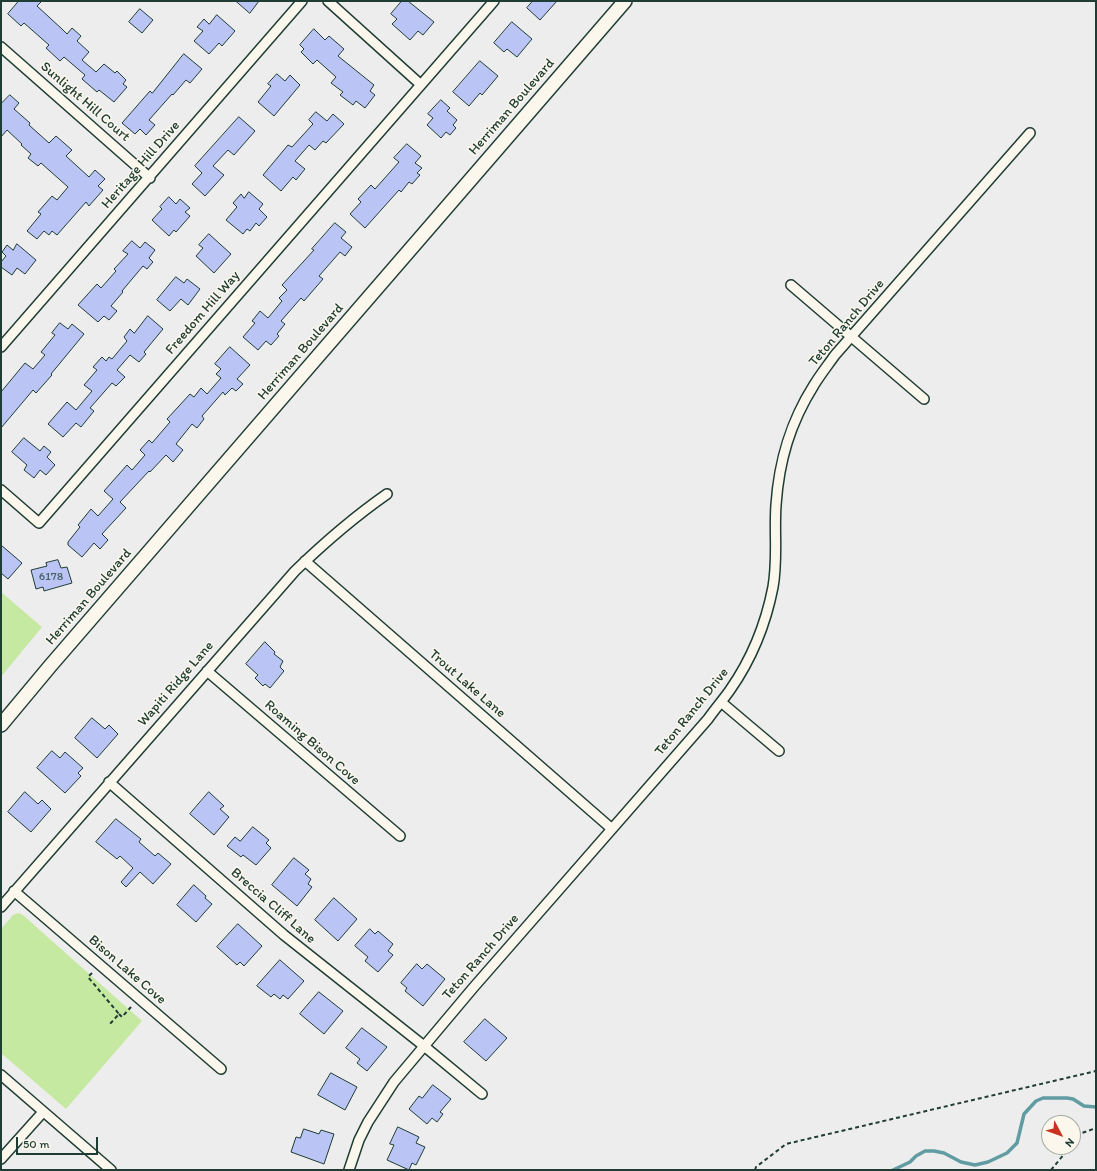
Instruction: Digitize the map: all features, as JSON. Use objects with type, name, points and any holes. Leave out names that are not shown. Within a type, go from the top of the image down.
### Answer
[{"type":"street","name":"Heritage Hill Drive","points":[[1,347],[150,178],[302,1]]},
{"type":"street","points":[[328,1],[420,84],[494,1]]},
{"type":"street","name":"Herriman Boulevard","points":[[1,725],[51,665],[625,1]]},
{"type":"street","name":"Sunlight Hill Court","points":[[1,47],[150,178]]},
{"type":"street","name":"Freedom Hill Way","points":[[1,490],[39,523],[420,84]]},
{"type":"street","name":"Teton Ranch Drive","points":[[349,1170],[359,1140],[376,1108],[394,1082],[473,988],[721,702],[733,686],[748,660],[758,637],[769,603],[773,588],[776,559],[776,506],[784,451],[792,427],[814,384],[835,355],[1030,133]]},
{"type":"street","points":[[791,285],[924,399]]},
{"type":"street","name":"Wapiti Ridge Lane","points":[[1,907],[272,596],[319,548],[387,494]]},
{"type":"street","name":"Trout Lake Lane","points":[[305,561],[612,829]]},
{"type":"street","name":"Roaming Bison Cove","points":[[207,671],[400,836]]},
{"type":"street","points":[[721,702],[779,751]]},
{"type":"street","name":"Breccia Cliff Lane","points":[[109,782],[295,944],[482,1094]]},
{"type":"street","name":"Bison Lake Cove","points":[[14,891],[221,1070]]},
{"type":"street","points":[[1,1075],[111,1170]]},
{"type":"street","points":[[1,1159],[43,1112]]},
{"type":"path","points":[[92,973],[88,977],[122,1017],[131,1008]]},
{"type":"path","points":[[109,1025],[119,1014]]},
{"type":"path","points":[[755,1170],[756,1167],[786,1144],[1096,1072]]},
{"type":"path","points":[[1081,1134],[1096,1128]]},
{"type":"path","points":[[1051,1170],[1064,1155]]},
{"type":"green space","points":[[1,592],[42,627],[1,677]]},
{"type":"green space","points":[[18,913],[23,915],[142,1021],[66,1109],[1,1053],[1,929],[13,915]]},
{"type":"building","points":[[19,1],[42,1],[37,6],[67,34],[72,28],[81,36],[77,41],[89,52],[82,60],[96,72],[104,64],[115,73],[117,71],[126,80],[123,84],[127,87],[114,102],[99,90],[97,92],[82,79],[85,75],[64,57],[60,61],[46,48],[49,45],[24,23],[21,26],[8,14]]},
{"type":"building","points":[[236,1],[259,1],[250,13]]},
{"type":"building","points":[[402,1],[408,1],[434,22],[423,35],[418,31],[410,40],[392,24],[397,19],[391,14]]},
{"type":"building","points":[[533,1],[557,1],[540,20],[527,8]]},
{"type":"building","points":[[140,9],[153,20],[142,33],[129,22]]},
{"type":"building","points":[[217,15],[235,31],[222,46],[219,43],[209,54],[194,41],[203,31],[197,27],[204,19],[209,24]]},
{"type":"building","points":[[512,22],[532,39],[517,57],[507,49],[504,52],[494,43]]},
{"type":"building","points":[[314,29],[325,40],[329,36],[344,49],[338,56],[374,85],[370,91],[375,95],[365,108],[356,101],[353,105],[340,95],[343,92],[331,83],[336,77],[317,60],[313,64],[301,52],[304,49],[300,45]]},
{"type":"building","points":[[184,54],[202,69],[190,83],[186,80],[149,120],[155,125],[146,135],[140,129],[135,134],[122,123],[150,91],[152,93]]},
{"type":"building","points":[[480,61],[498,76],[482,95],[480,93],[469,106],[453,92]]},
{"type":"building","points":[[277,74],[285,81],[290,75],[300,85],[274,116],[258,102],[271,86],[268,84]]},
{"type":"building","points":[[10,95],[19,103],[14,109],[49,143],[56,136],[72,150],[66,156],[89,177],[95,170],[105,179],[98,186],[103,190],[89,206],[86,202],[57,235],[52,231],[49,235],[44,231],[37,239],[27,231],[41,214],[38,212],[52,196],[57,200],[68,187],[41,163],[38,166],[28,158],[31,154],[7,130],[1,137],[1,104]]},
{"type":"building","points":[[441,100],[450,108],[447,111],[457,120],[453,125],[456,128],[450,135],[446,132],[441,138],[427,125],[433,118],[428,114]]},
{"type":"building","points":[[316,112],[327,121],[333,114],[344,124],[326,143],[323,141],[315,150],[309,145],[295,161],[305,169],[296,180],[293,177],[281,191],[263,175],[288,145],[292,147],[313,124],[309,120]]},
{"type":"building","points":[[239,117],[255,131],[234,155],[228,150],[213,166],[224,175],[205,196],[192,184],[202,173],[195,166]]},
{"type":"building","points":[[407,144],[421,156],[415,163],[422,168],[417,173],[420,175],[412,184],[409,182],[401,192],[399,190],[365,228],[350,214],[361,202],[358,199],[371,185],[375,189],[399,162],[394,158]]},
{"type":"building","points":[[249,192],[263,204],[259,209],[267,217],[259,226],[256,223],[250,231],[247,229],[243,234],[226,220],[237,207],[233,203],[241,194],[244,198]]},
{"type":"building","points":[[169,197],[176,204],[180,199],[190,208],[185,212],[190,216],[176,232],[174,230],[169,236],[152,220],[162,209],[160,207]]},
{"type":"building","points":[[335,223],[346,232],[341,238],[352,247],[345,256],[340,252],[319,276],[323,279],[304,301],[301,298],[281,321],[285,324],[277,334],[279,336],[271,345],[266,341],[258,350],[243,337],[255,323],[252,321],[260,311],[268,318],[282,301],[279,298],[287,290],[282,285],[314,250],[312,249]]},
{"type":"building","points":[[209,234],[231,254],[214,273],[196,256],[203,248],[199,245]]},
{"type":"building","points":[[132,241],[140,248],[145,242],[155,250],[149,258],[153,262],[147,269],[143,266],[122,291],[123,292],[111,306],[117,311],[109,320],[104,316],[98,322],[78,305],[97,284],[101,288],[116,271],[114,269],[128,254],[123,251]]},
{"type":"building","points":[[17,244],[36,260],[25,274],[17,268],[12,275],[1,267],[1,262],[6,256],[2,252],[7,245],[13,250]]},
{"type":"building","points":[[176,277],[184,283],[187,279],[200,289],[188,305],[181,299],[170,311],[157,300]]},
{"type":"building","points":[[148,316],[163,329],[144,352],[146,354],[139,362],[130,355],[117,370],[125,377],[116,386],[112,383],[90,408],[94,411],[81,427],[76,423],[63,437],[48,424],[67,402],[76,410],[92,391],[84,385],[97,370],[93,367],[102,357],[106,361],[109,357],[112,359],[127,341],[124,337],[130,329],[134,333]]},
{"type":"building","points":[[60,323],[68,329],[72,324],[84,334],[51,374],[52,375],[36,393],[33,390],[1,428],[1,392],[25,363],[33,369],[45,355],[41,352],[55,335],[52,333]]},
{"type":"building","points":[[230,347],[250,365],[237,379],[243,384],[236,391],[232,388],[225,395],[223,392],[202,416],[204,419],[197,428],[192,424],[176,444],[183,450],[173,462],[166,455],[150,472],[149,471],[120,502],[126,508],[102,534],[108,540],[100,549],[94,543],[82,557],[68,545],[68,542],[80,527],[78,525],[91,509],[98,516],[113,499],[104,491],[127,465],[132,470],[145,455],[140,450],[149,440],[152,443],[170,422],[167,419],[190,394],[194,397],[201,388],[207,394],[221,378],[216,374],[221,369],[215,364]]},
{"type":"building","points":[[24,438],[40,451],[44,446],[51,452],[47,457],[55,465],[46,475],[40,470],[34,478],[24,470],[27,465],[12,452]]},
{"type":"building","points":[[1,545],[22,563],[8,579],[1,573]]},
{"type":"building","points":[[58,560],[61,568],[67,567],[72,583],[44,591],[43,587],[36,589],[31,570],[47,566],[46,563]]},
{"type":"building","points":[[265,642],[275,652],[274,654],[283,661],[280,667],[284,671],[270,688],[265,684],[263,686],[255,678],[258,675],[246,664]]},
{"type":"building","points":[[92,718],[105,729],[109,725],[118,734],[97,758],[75,738]]},
{"type":"building","points":[[52,751],[60,758],[65,752],[83,768],[78,773],[81,776],[65,793],[37,768]]},
{"type":"building","points":[[25,792],[38,804],[42,800],[51,809],[31,832],[8,812]]},
{"type":"building","points":[[209,792],[224,806],[220,809],[229,817],[214,835],[190,814]]},
{"type":"building","points":[[116,819],[141,839],[139,842],[155,856],[158,853],[171,864],[153,884],[140,872],[126,887],[121,882],[133,868],[120,856],[117,859],[96,842]]},
{"type":"building","points":[[253,827],[269,840],[266,843],[271,848],[256,865],[243,855],[241,857],[227,846],[235,837],[240,841]]},
{"type":"building","points":[[294,858],[309,870],[305,874],[311,879],[308,884],[312,887],[297,906],[272,885]]},
{"type":"building","points":[[194,885],[212,904],[196,922],[177,905]]},
{"type":"building","points":[[334,898],[357,919],[338,941],[315,920]]},
{"type":"building","points":[[238,924],[262,946],[244,966],[240,962],[237,965],[217,947]]},
{"type":"building","points":[[370,929],[375,934],[378,931],[393,944],[388,951],[393,955],[378,972],[365,961],[368,957],[355,946]]},
{"type":"building","points":[[280,960],[304,981],[288,999],[283,995],[280,999],[274,994],[271,997],[257,986]]},
{"type":"building","points":[[417,964],[422,969],[427,964],[445,979],[423,1006],[405,991],[407,988],[401,983]]},
{"type":"building","points":[[319,992],[343,1011],[324,1034],[300,1014]]},
{"type":"building","points":[[485,1019],[507,1038],[486,1061],[464,1042]]},
{"type":"building","points":[[362,1028],[387,1047],[367,1071],[357,1063],[360,1059],[346,1048]]},
{"type":"building","points":[[331,1073],[357,1087],[345,1110],[318,1095]]},
{"type":"building","points":[[433,1085],[451,1099],[440,1112],[443,1114],[437,1122],[432,1118],[427,1124],[409,1109],[419,1096],[422,1098]]},
{"type":"building","points":[[398,1127],[419,1137],[416,1143],[425,1147],[416,1165],[412,1163],[409,1170],[387,1160],[394,1145],[390,1144]]},
{"type":"building","points":[[304,1129],[319,1134],[321,1130],[334,1134],[324,1164],[291,1152],[296,1137],[300,1138]]},
{"type":"waterway","points":[[893,1170],[910,1162],[916,1156],[925,1151],[944,1153],[961,1162],[975,1165],[988,1162],[1007,1153],[1017,1143],[1024,1114],[1036,1101],[1043,1098],[1073,1099],[1084,1106],[1096,1107]]}]
